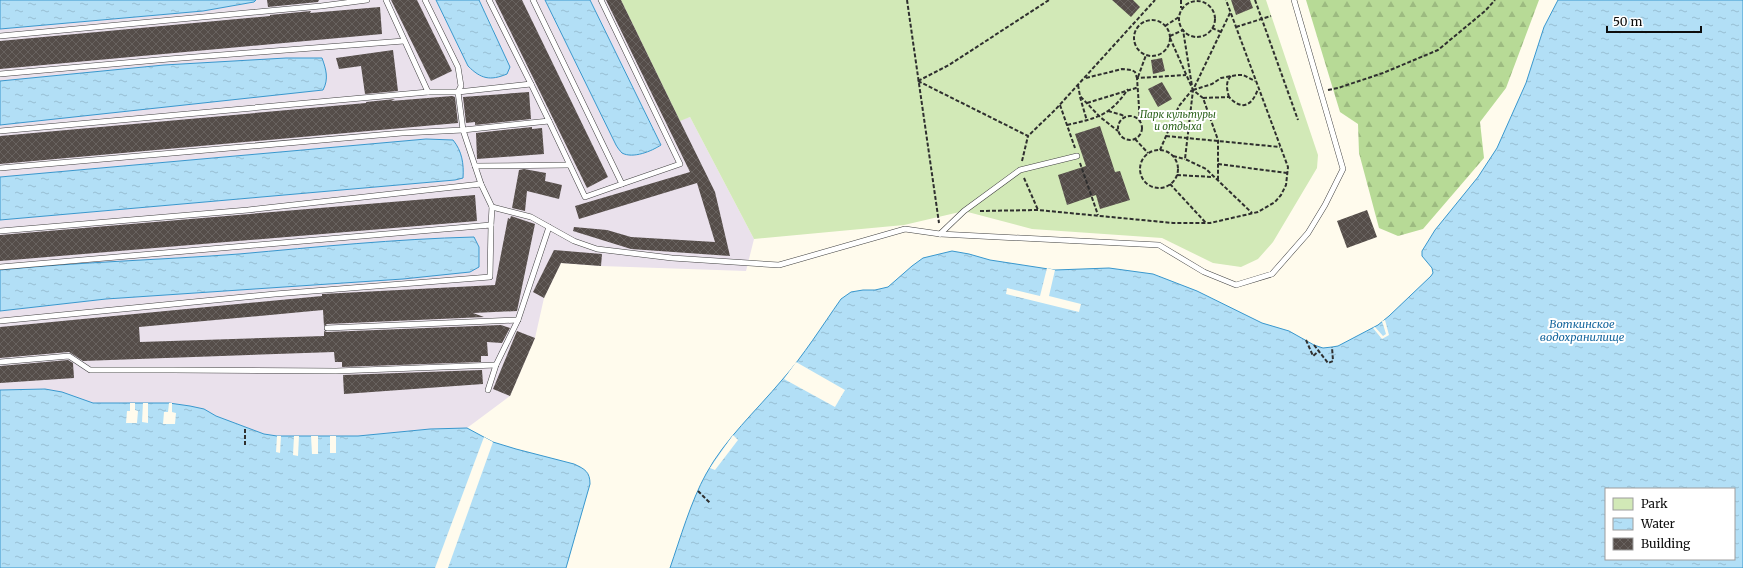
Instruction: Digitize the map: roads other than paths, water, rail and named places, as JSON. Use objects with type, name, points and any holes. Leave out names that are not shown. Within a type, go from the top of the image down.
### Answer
[{"type":"lane","points":[[321,6],[326,0]]},
{"type":"lane","points":[[0,36],[321,6],[367,0]]},
{"type":"lane","points":[[386,0],[428,92]]},
{"type":"lane","points":[[0,321],[275,294],[490,277],[492,207],[481,184],[463,130],[458,92],[461,86],[458,67],[425,0]]},
{"type":"lane","points":[[489,0],[585,197],[680,164],[601,0]]},
{"type":"lane","points":[[533,0],[622,184]]},
{"type":"lane","points":[[492,207],[531,217],[574,241],[597,249],[672,258],[779,264],[905,228],[940,234],[1159,245],[1204,272],[1236,285],[1272,274],[1308,233],[1325,206],[1343,169],[1294,0]]},
{"type":"lane","points":[[0,74],[404,41]]},
{"type":"lane","points":[[0,131],[428,92],[458,92],[531,84]]},
{"type":"lane","points":[[0,168],[402,133],[463,130],[549,121]]},
{"type":"lane","points":[[940,234],[964,211],[1020,170],[1077,156]]},
{"type":"lane","points":[[475,166],[569,165]]},
{"type":"lane","points":[[0,231],[248,210],[481,184]]},
{"type":"lane","points":[[0,267],[491,225]]},
{"type":"lane","points":[[488,390],[496,365],[518,320],[549,226]]},
{"type":"lane","points":[[327,328],[518,320]]},
{"type":"lane","points":[[0,362],[70,356],[90,370],[336,371],[496,365]]},
{"type":"water","points":[[0,0],[256,0],[254,2],[203,11],[0,29]]},
{"type":"water","points":[[436,0],[479,0],[510,67],[507,74],[496,78],[486,78],[477,74],[468,66]]},
{"type":"water","points":[[545,0],[590,0],[661,145],[653,150],[637,155],[626,155],[619,150]]},
{"type":"water","name":"Воткинское водохранилище","points":[[1558,0],[1743,0],[1743,568],[670,568],[695,496],[714,461],[741,426],[798,361],[841,299],[851,292],[875,290],[888,287],[923,258],[952,251],[990,260],[1055,270],[1109,268],[1153,274],[1197,291],[1262,323],[1289,331],[1314,345],[1323,348],[1338,346],[1378,325],[1431,276],[1433,273],[1432,268],[1422,256],[1422,251],[1435,230],[1478,177],[1497,148],[1526,83],[1544,27]]},
{"type":"water","points":[[286,58],[322,58],[326,70],[326,82],[323,90],[0,125],[0,81],[164,65]]},
{"type":"water","points":[[426,139],[453,140],[462,158],[463,178],[455,180],[0,220],[0,177]]},
{"type":"water","points":[[474,237],[479,247],[479,267],[470,272],[403,279],[106,299],[0,311],[0,270],[239,254],[385,241]]},
{"type":"water","points":[[45,389],[62,392],[93,403],[169,403],[190,406],[204,409],[216,416],[264,434],[277,436],[358,436],[430,429],[467,428],[493,442],[574,464],[586,471],[590,484],[566,568],[0,568],[0,390]]},
{"type":"park label","name":"Парк культуры и отдыха","points":[[1178,120]]}]
